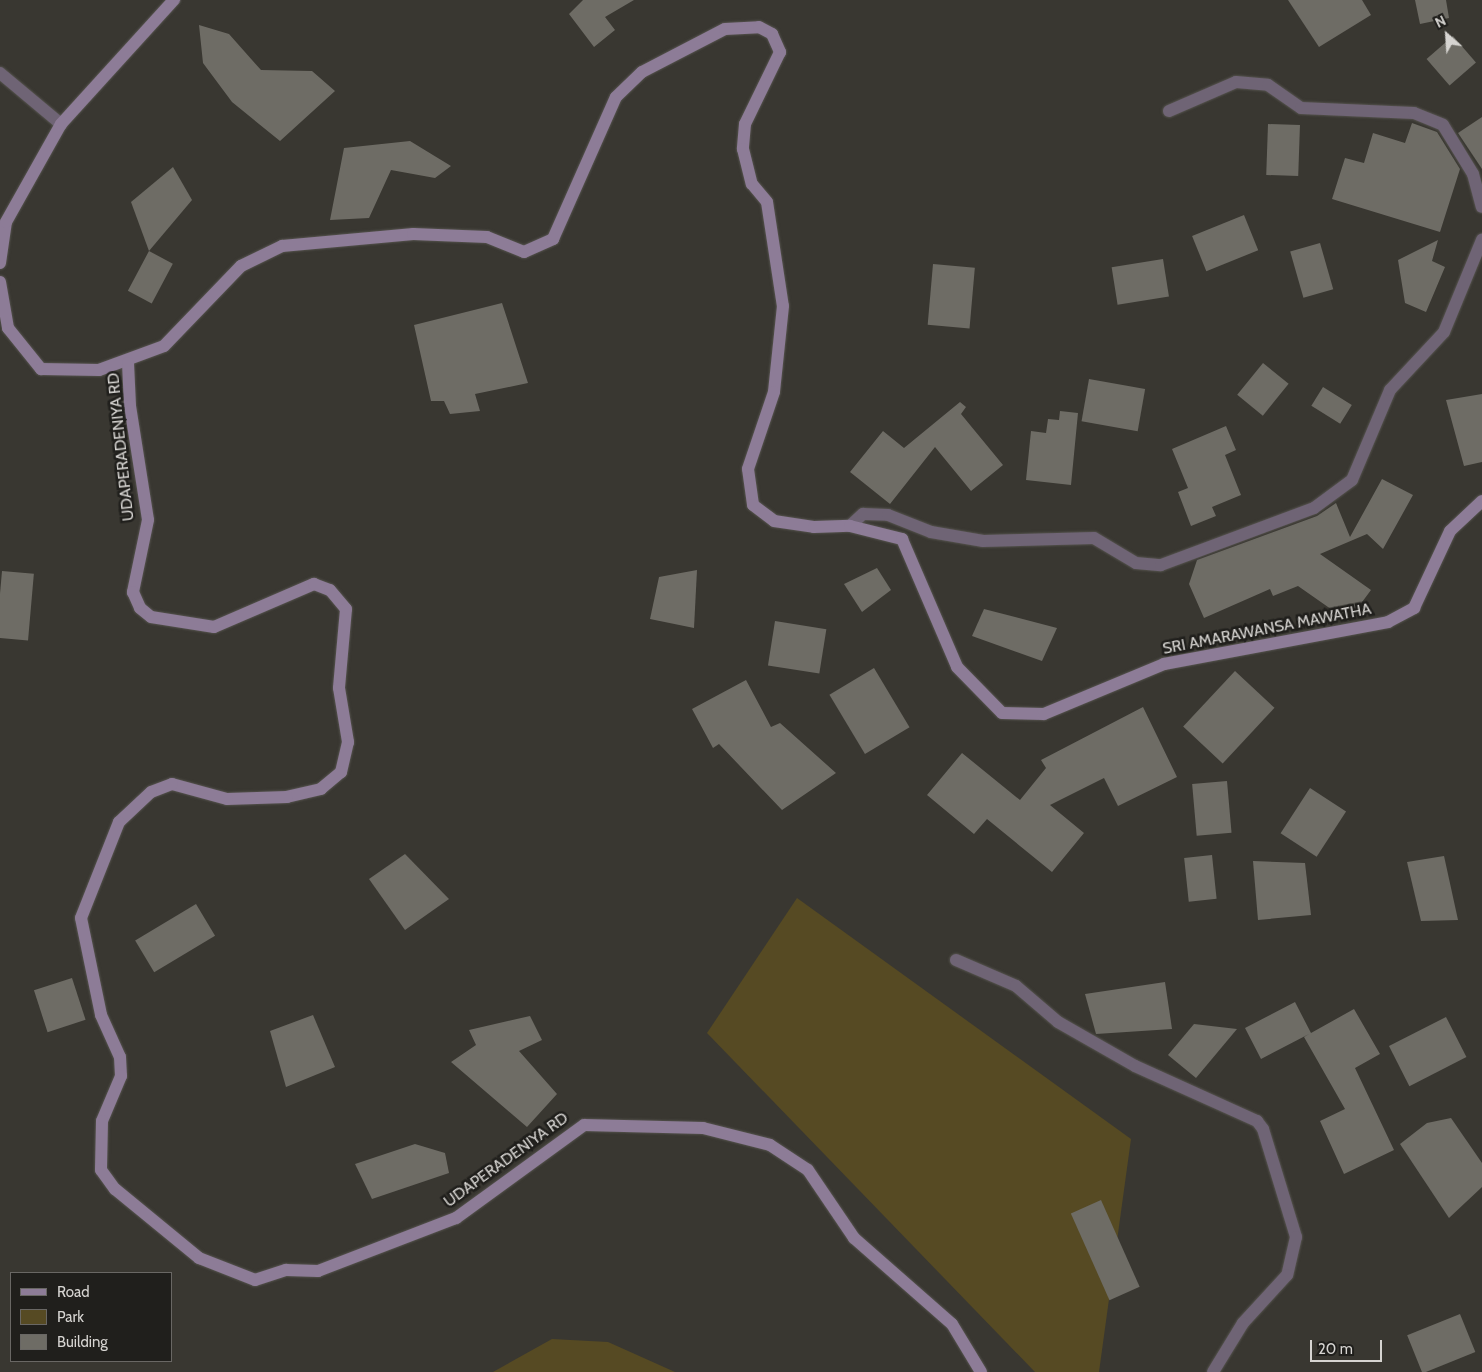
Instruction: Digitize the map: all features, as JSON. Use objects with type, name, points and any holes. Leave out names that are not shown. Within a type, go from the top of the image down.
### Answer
[{"type":"street","points":[[0,263],[6,222],[61,124],[174,0]]},
{"type":"street","name":"SRI AMARAWANSA MAWATHA","points":[[0,282],[8,328],[41,369],[99,370],[128,363],[164,346],[241,266],[282,246],[413,234],[487,237],[524,252],[553,239],[616,97],[642,72],[690,44],[725,29],[759,27],[772,34],[780,52],[745,124],[743,149],[752,184],[767,202],[783,306],[774,392],[748,469],[753,505],[774,521],[814,528],[850,526],[902,538],[956,667],[1002,713],[1044,714],[1164,664],[1388,622],[1414,608],[1450,531],[1477,503]]},
{"type":"street","points":[[0,73],[61,124]]},
{"type":"street","points":[[1169,111],[1236,82],[1268,85],[1301,108],[1414,113],[1442,125],[1473,174],[1482,207]]},
{"type":"street","points":[[850,526],[863,514],[888,515],[932,532],[983,541],[1094,538],[1136,563],[1161,566],[1314,508],[1352,480],[1390,390],[1444,332],[1482,240]]},
{"type":"street","name":"UDAPERADENIYA RD","points":[[128,363],[130,406],[148,520],[133,592],[140,608],[151,617],[214,627],[314,584],[330,590],[346,610],[338,688],[348,742],[341,772],[321,789],[287,798],[227,799],[172,784],[151,792],[119,822],[81,918],[101,1015],[120,1057],[121,1076],[102,1122],[101,1170],[114,1189],[199,1258],[255,1280],[286,1270],[318,1271],[456,1218],[584,1125],[703,1128],[770,1145],[808,1170],[854,1238],[952,1324],[981,1372]]},
{"type":"street","points":[[956,960],[1016,986],[1058,1022],[1134,1066],[1257,1121],[1263,1129],[1296,1236],[1287,1275],[1243,1323],[1213,1372]]},
{"type":"green space","points":[[797,898],[1131,1139],[1099,1372],[1035,1372],[707,1033]]},
{"type":"green space","points":[[552,1339],[608,1342],[675,1372],[493,1372]]},
{"type":"building","points":[[583,0],[634,0],[605,17],[615,30],[594,47],[569,14]]},
{"type":"building","points":[[1288,0],[1362,0],[1371,15],[1319,47]]},
{"type":"building","points":[[1415,0],[1446,0],[1449,18],[1420,24]]},
{"type":"building","points":[[199,25],[229,34],[261,70],[312,71],[335,91],[280,141],[232,102],[203,63]]},
{"type":"building","points":[[1453,36],[1476,62],[1450,85],[1427,59]]},
{"type":"building","points":[[1482,117],[1482,169],[1458,133]]},
{"type":"building","points":[[1412,123],[1437,132],[1460,169],[1440,232],[1332,199],[1345,158],[1364,163],[1373,133],[1405,143]]},
{"type":"building","points":[[1268,124],[1300,125],[1298,176],[1266,175]]},
{"type":"building","points":[[410,141],[451,166],[435,178],[391,170],[369,218],[330,220],[344,148]]},
{"type":"building","points":[[173,167],[192,200],[149,251],[131,202]]},
{"type":"building","points":[[1244,215],[1258,250],[1206,271],[1192,236]]},
{"type":"building","points":[[1438,240],[1432,261],[1445,267],[1426,312],[1405,303],[1398,260]]},
{"type":"building","points":[[1320,243],[1333,289],[1303,298],[1290,252]]},
{"type":"building","points":[[149,251],[173,264],[152,303],[128,291]]},
{"type":"building","points":[[1163,259],[1169,297],[1118,305],[1112,267]]},
{"type":"building","points":[[933,264],[975,268],[970,328],[928,325]]},
{"type":"building","points":[[502,303],[528,383],[475,394],[480,411],[450,414],[444,401],[431,401],[414,325]]},
{"type":"building","points":[[1263,363],[1289,384],[1263,416],[1237,395]]},
{"type":"building","points":[[1089,379],[1145,389],[1138,431],[1082,421]]},
{"type":"building","points":[[1323,387],[1352,405],[1340,424],[1311,406]]},
{"type":"building","points":[[1482,394],[1482,462],[1464,466],[1446,400]]},
{"type":"building","points":[[960,402],[966,407],[961,414],[1003,465],[971,491],[935,447],[890,504],[850,472],[883,431],[904,448]]},
{"type":"building","points":[[1060,411],[1078,413],[1071,485],[1026,480],[1031,431],[1046,433],[1048,419],[1059,420]]},
{"type":"building","points":[[1226,426],[1236,450],[1225,455],[1241,495],[1212,507],[1216,516],[1191,526],[1178,492],[1188,488],[1172,449]]},
{"type":"building","points":[[1382,479],[1413,495],[1383,549],[1367,534],[1320,554],[1371,590],[1348,621],[1298,586],[1273,596],[1270,589],[1204,618],[1189,584],[1197,560],[1317,516],[1336,503],[1350,537]]},
{"type":"building","points":[[877,568],[891,590],[862,612],[844,584]]},
{"type":"building","points":[[697,570],[694,628],[650,619],[659,577]]},
{"type":"building","points":[[2,571],[34,574],[28,641],[0,638]]},
{"type":"building","points":[[984,609],[1057,628],[1042,661],[972,636]]},
{"type":"building","points":[[775,621],[826,629],[819,674],[768,665]]},
{"type":"building","points":[[874,668],[910,727],[865,754],[829,695]]},
{"type":"building","points":[[1235,671],[1274,708],[1223,763],[1183,727]]},
{"type":"building","points":[[746,680],[771,727],[780,723],[836,773],[782,810],[719,744],[713,748],[692,709]]},
{"type":"building","points":[[1143,707],[1177,777],[1118,806],[1104,778],[1050,805],[1084,833],[1052,872],[987,819],[974,834],[927,795],[962,753],[1020,800],[1046,768],[1041,760]]},
{"type":"building","points":[[1227,781],[1232,833],[1197,836],[1192,784]]},
{"type":"building","points":[[1310,788],[1346,811],[1317,857],[1281,833]]},
{"type":"building","points":[[405,854],[449,899],[405,930],[369,879]]},
{"type":"building","points":[[1212,855],[1217,899],[1189,902],[1184,858]]},
{"type":"building","points":[[1444,856],[1458,920],[1421,921],[1407,862]]},
{"type":"building","points":[[1253,861],[1305,863],[1311,915],[1258,920]]},
{"type":"building","points":[[196,904],[215,936],[154,972],[135,941]]},
{"type":"building","points":[[72,978],[86,1020],[48,1032],[34,990]]},
{"type":"building","points":[[1165,982],[1172,1029],[1096,1034],[1085,994]]},
{"type":"building","points":[[1295,1002],[1311,1033],[1354,1009],[1380,1054],[1355,1068],[1394,1150],[1344,1174],[1320,1121],[1345,1109],[1304,1037],[1309,1034],[1261,1059],[1245,1028]]},
{"type":"building","points":[[313,1015],[335,1067],[286,1087],[270,1031]]},
{"type":"building","points":[[530,1016],[542,1040],[519,1051],[557,1094],[527,1127],[451,1062],[476,1045],[469,1030]]},
{"type":"building","points":[[1446,1017],[1466,1057],[1409,1086],[1389,1046]]},
{"type":"building","points":[[1194,1024],[1237,1029],[1196,1078],[1168,1055]]},
{"type":"building","points":[[1451,1118],[1482,1163],[1482,1187],[1449,1218],[1400,1144],[1427,1123]]},
{"type":"building","points":[[415,1144],[445,1153],[449,1173],[372,1199],[355,1164]]},
{"type":"building","points":[[1101,1200],[1140,1287],[1109,1300],[1071,1213]]},
{"type":"building","points":[[1460,1314],[1475,1352],[1422,1372],[1407,1335]]}]
